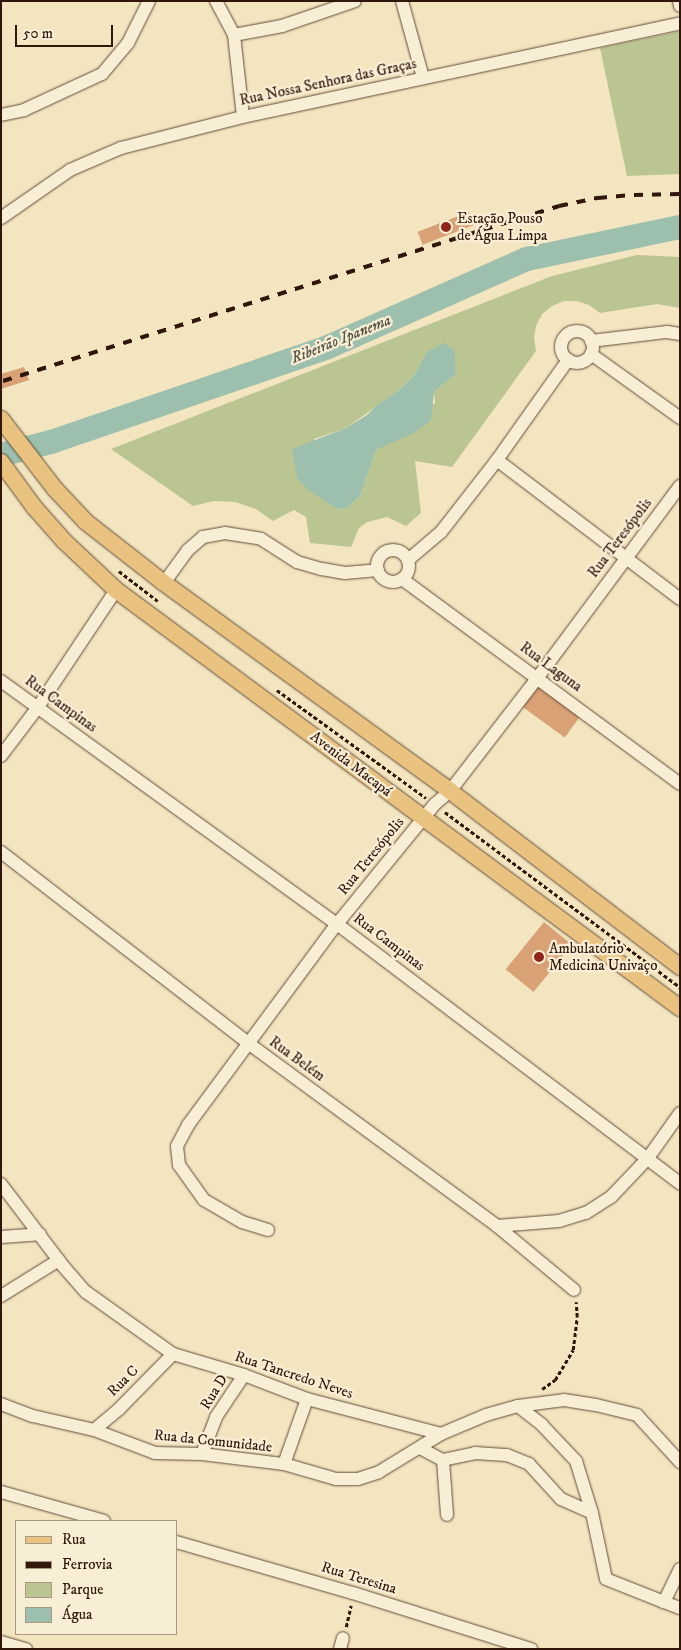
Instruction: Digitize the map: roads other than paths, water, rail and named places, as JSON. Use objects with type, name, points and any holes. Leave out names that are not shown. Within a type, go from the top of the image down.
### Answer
[{"type":"main road","points":[[1,419],[56,489],[86,522],[164,583],[450,791],[680,967]]},
{"type":"main road","name":"Avenida Macapá","points":[[1,462],[34,507],[64,541],[116,590],[680,1008]]},
{"type":"street","points":[[1,115],[24,110],[102,74],[128,43],[150,1]]},
{"type":"street","points":[[216,1],[234,35],[243,117]]},
{"type":"street","points":[[234,35],[282,26],[355,1]]},
{"type":"street","points":[[402,1],[423,78]]},
{"type":"street","points":[[679,1],[680,6]]},
{"type":"street","name":"Rua Nossa Senhora das Graças","points":[[1,218],[70,170],[121,148],[243,117],[680,23]]},
{"type":"street","points":[[680,334],[667,332],[591,348],[583,361],[568,360],[561,352],[562,341],[565,336],[574,331],[580,331],[589,337],[591,348],[680,418]]},
{"type":"street","points":[[408,560],[441,532],[497,460],[568,360]]},
{"type":"street","points":[[497,460],[680,599]]},
{"type":"street","name":"Rua Teresópolis","points":[[268,1230],[242,1222],[204,1200],[179,1165],[177,1146],[188,1126],[337,924],[423,818],[450,791],[538,677],[625,557],[680,486]]},
{"type":"street","points":[[164,583],[188,550],[203,538],[225,533],[261,539],[297,562],[322,569],[345,572],[378,570]]},
{"type":"street","points":[[391,550],[401,552],[408,560],[408,570],[402,579],[388,581],[378,570],[377,565],[381,555],[391,550]]},
{"type":"street","name":"Rua Laguna","points":[[402,579],[538,677],[680,784]]},
{"type":"street","points":[[1,756],[38,707],[116,590]]},
{"type":"street","name":"Rua Campinas","points":[[1,681],[337,924],[680,1183]]},
{"type":"street","name":"Rua Belém","points":[[1,852],[248,1043],[497,1226],[574,1290]]},
{"type":"street","points":[[497,1226],[559,1221],[586,1213],[611,1196],[648,1158],[680,1113]]},
{"type":"street","name":"Rua Tancredo Neves","points":[[1,1184],[86,1292],[173,1354],[244,1374],[307,1399],[441,1434]]},
{"type":"street","points":[[1,1237],[40,1234]]},
{"type":"street","points":[[1,1296],[59,1260]]},
{"type":"street","name":"Rua C","points":[[94,1430],[119,1409],[173,1354]]},
{"type":"street","name":"Rua D","points":[[202,1454],[216,1417],[244,1374]]},
{"type":"street","points":[[284,1464],[307,1399]]},
{"type":"street","points":[[441,1434],[486,1415],[518,1406],[564,1400],[596,1405],[637,1415],[680,1462]]},
{"type":"street","name":"Rua da Comunidade","points":[[1,1404],[34,1416],[94,1430],[155,1454],[202,1454],[284,1464],[336,1479],[358,1479],[379,1472],[441,1434]]},
{"type":"street","points":[[518,1406],[542,1425],[576,1462],[592,1513],[606,1579],[680,1608]]},
{"type":"street","points":[[420,1448],[443,1460],[475,1453],[507,1455],[529,1464],[560,1498],[592,1513]]},
{"type":"street","points":[[443,1460],[447,1514]]},
{"type":"street","points":[[1,1492],[100,1520]]},
{"type":"street","name":"Rua Teresina","points":[[178,1543],[353,1593],[531,1649]]},
{"type":"street","points":[[664,1602],[680,1569]]},
{"type":"street","points":[[1,1642],[26,1649]]},
{"type":"water","points":[[444,343],[454,350],[456,374],[434,392],[431,420],[416,432],[376,450],[360,496],[347,508],[337,509],[308,490],[297,478],[292,449],[346,428],[367,415],[377,405],[398,391],[414,375],[427,352]]},
{"type":"waterway","name":"Ribeirão Ipanema","points":[[1,455],[51,442],[328,347],[527,259],[680,227]]},
{"type":"railway","points":[[3,381],[559,206],[598,198],[680,194]]},
{"type":"place","name":"Estação Pouso de Água Limpa","points":[[446,227]]},
{"type":"place","name":"Ambulatório Medicina Univaço","points":[[539,957]]}]
